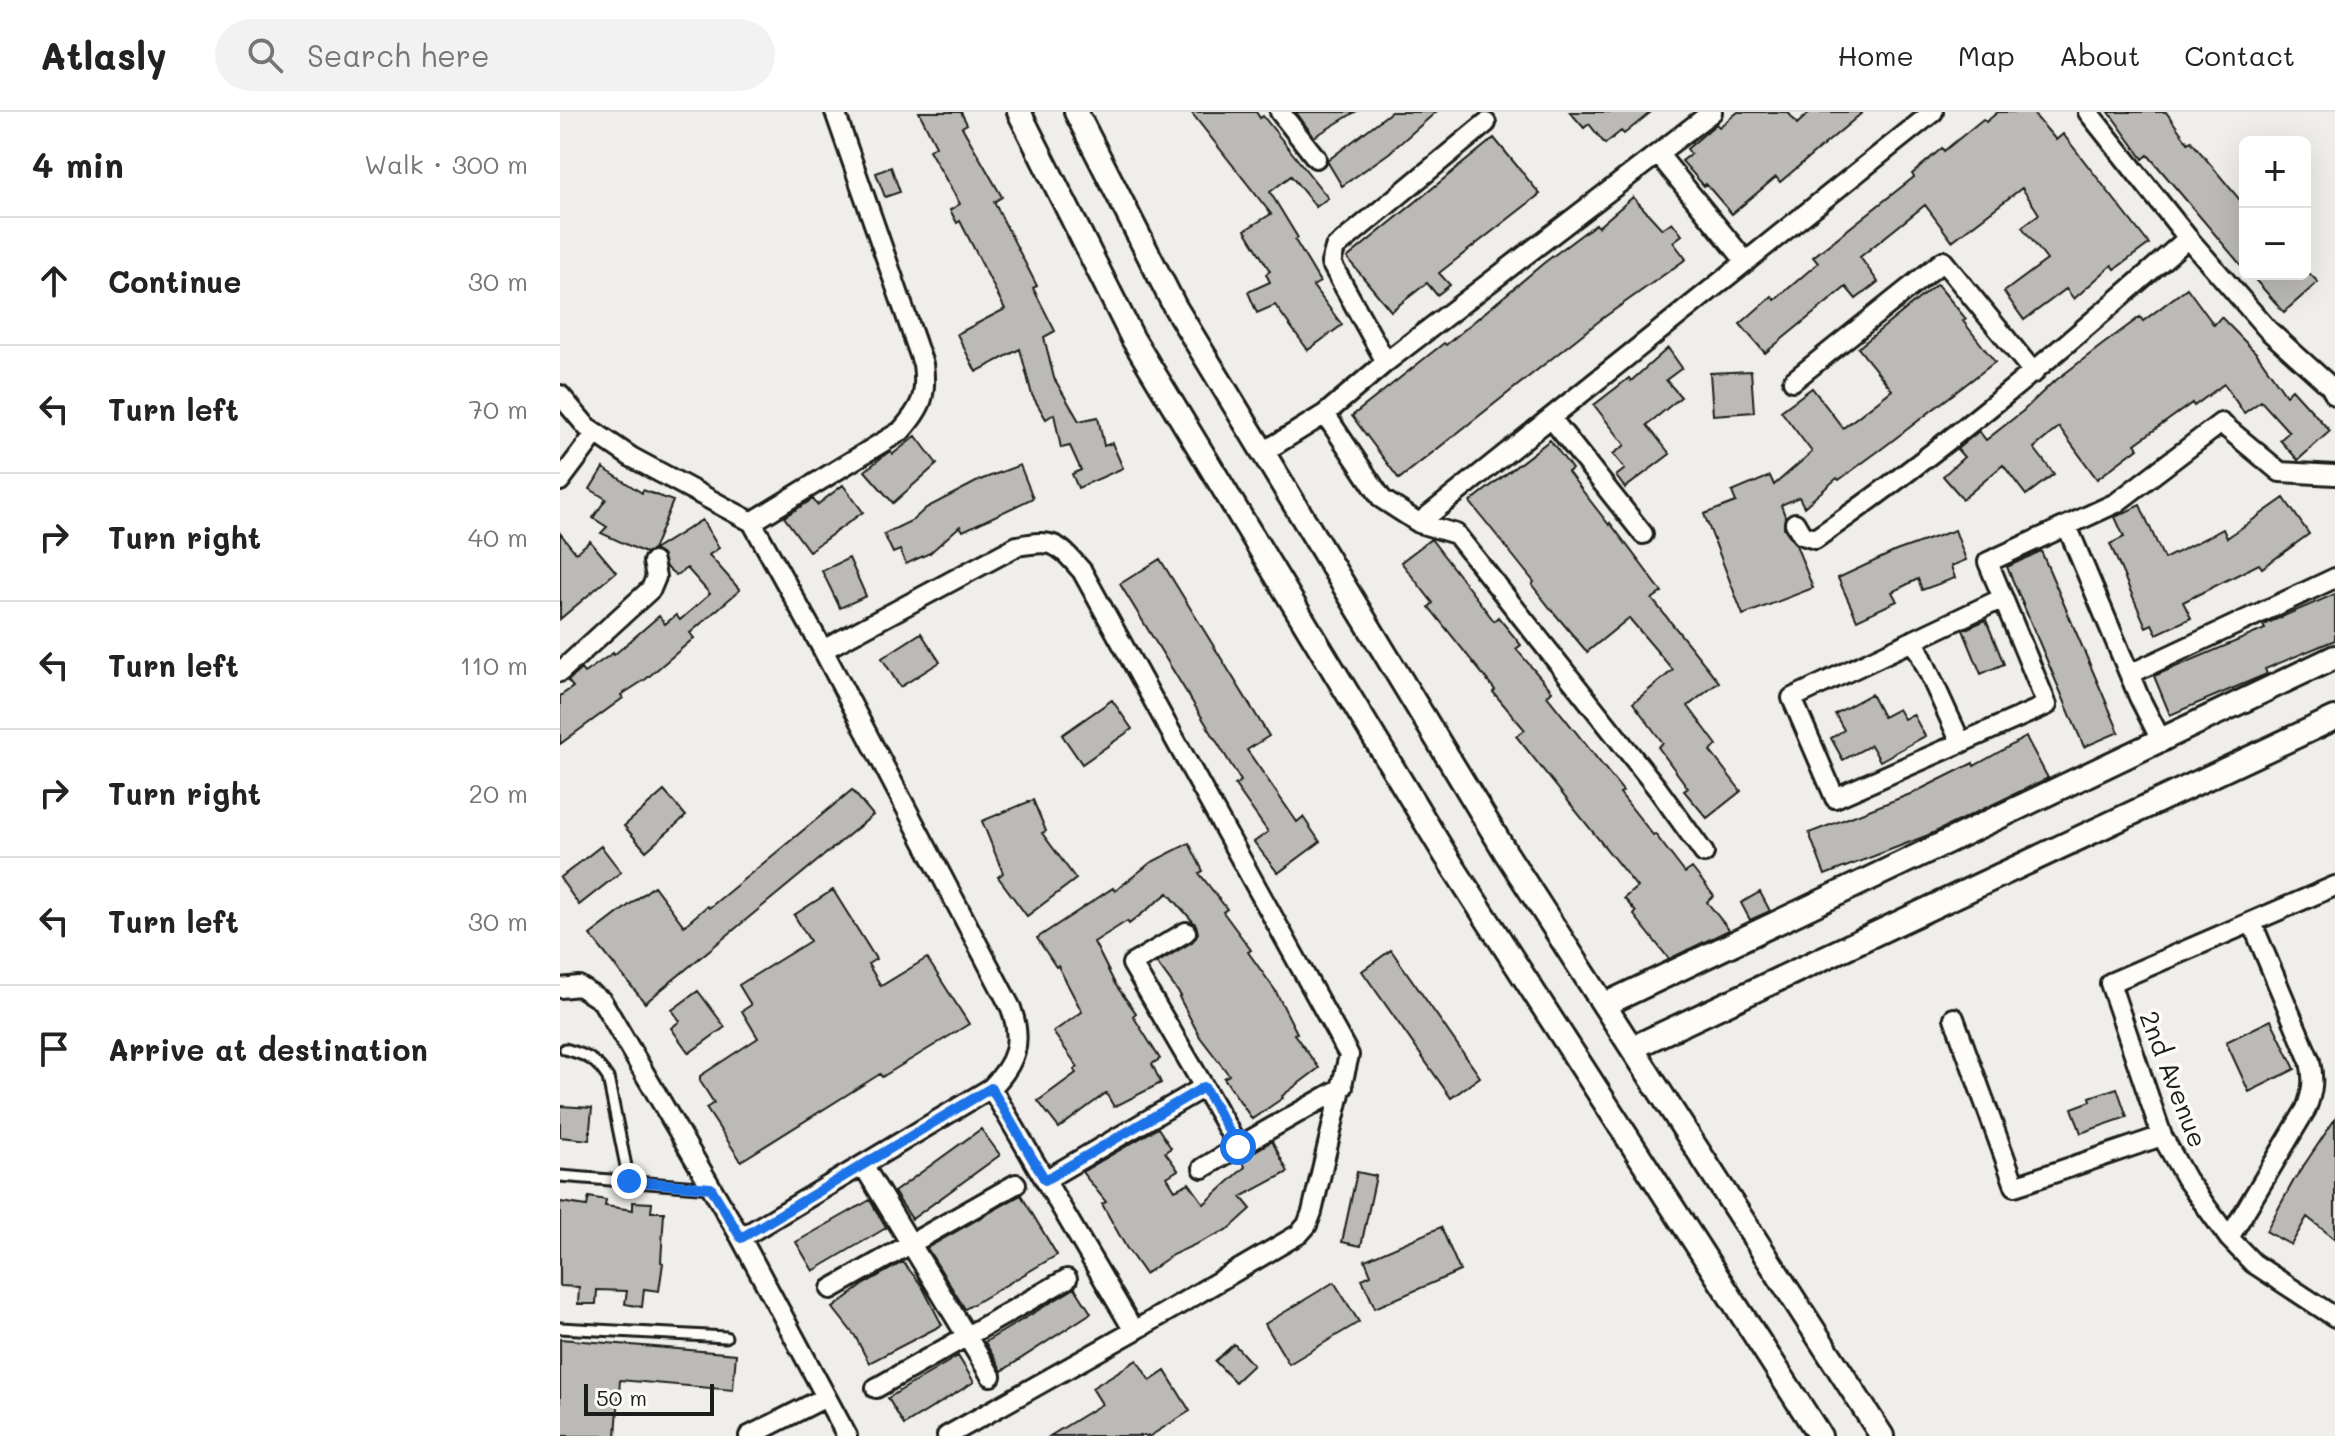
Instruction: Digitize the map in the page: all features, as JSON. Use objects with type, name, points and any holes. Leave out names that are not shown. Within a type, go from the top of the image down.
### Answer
[{"type":"street","points":[[752,522],[901,431],[918,412],[926,388],[923,364],[835,112]]},
{"type":"street","points":[[1019,112],[1133,339],[1421,815],[1820,1436]]},
{"type":"street","points":[[1076,112],[1175,307],[1498,839],[1882,1436]]},
{"type":"street","points":[[1280,112],[1316,158]]},
{"type":"street","points":[[1265,451],[1325,414],[1386,362],[1712,112]]},
{"type":"street","points":[[1419,523],[1933,112]]},
{"type":"street","points":[[2088,112],[2188,238],[2268,330],[2330,386],[2335,395]]},
{"type":"street","points":[[1386,362],[1331,263],[1335,248],[1486,123]]},
{"type":"street","points":[[1659,155],[1746,262]]},
{"type":"street","points":[[1795,523],[1802,535],[1815,539],[1873,500],[2034,373],[2188,238]]},
{"type":"street","points":[[1793,381],[1943,261],[2034,373]]},
{"type":"street","points":[[560,395],[587,427],[631,457],[752,522],[823,650],[1011,1008],[1018,1028],[1016,1049],[1008,1071],[991,1088],[741,1238]]},
{"type":"street","points":[[1325,414],[1382,499],[1419,523],[1456,534],[1657,788],[1704,853]]},
{"type":"street","points":[[1551,418],[1643,534]]},
{"type":"street","points":[[2003,598],[1792,698],[1835,798],[2047,705],[2003,598],[1988,562],[2116,503],[2221,423],[2280,472],[2335,475]]},
{"type":"street","points":[[560,481],[596,433]]},
{"type":"street","points":[[2067,526],[2162,742]]},
{"type":"street","points":[[823,650],[1017,546],[1039,542],[1059,546],[1082,571],[1345,1045],[1349,1063],[1307,1225],[1299,1234],[947,1436]]},
{"type":"street","points":[[560,672],[651,589],[656,577],[653,562]]},
{"type":"street","points":[[2130,674],[2335,578]]},
{"type":"street","points":[[1914,640],[1961,743]]},
{"type":"street","points":[[1604,1005],[2335,657]]},
{"type":"street","points":[[1632,1048],[2335,718]]},
{"type":"street","points":[[2229,1238],[2313,1093],[2314,1077],[2310,1061],[2252,923],[2335,886]]},
{"type":"street","name":"2nd Avenue","points":[[2252,923],[2110,983],[2162,1136],[2186,1179],[2229,1238],[2253,1263],[2335,1317]]},
{"type":"street","points":[[1186,932],[1132,964],[1238,1147]]},
{"type":"street","points":[[560,988],[579,986],[602,1001],[741,1238],[847,1436]]},
{"type":"street","points":[[1954,1018],[2015,1186],[2162,1136]]},
{"type":"street","points":[[1045,1180],[1204,1087]]},
{"type":"street","points":[[1203,1168],[1343,1087]]},
{"type":"street","points":[[991,1088],[1134,1331]]},
{"type":"street","points":[[863,1165],[991,1376]]},
{"type":"street","points":[[831,1289],[1016,1184]]},
{"type":"street","points":[[876,1388],[1067,1279]]},
{"type":"street","points":[[749,1436],[826,1397]]},
{"type":"lane","points":[[565,1049],[590,1056],[608,1078],[629,1181]]},
{"type":"lane","points":[[560,1176],[711,1188]]},
{"type":"lane","points":[[560,1328],[726,1337]]},
{"type":"building","points":[[919,112],[961,112],[967,124],[962,127],[1002,197],[994,202],[1037,286],[1033,288],[1055,331],[1044,337],[1054,378],[1079,421],[1098,417],[1104,446],[1112,443],[1123,468],[1078,488],[1072,474],[1081,470],[1070,446],[1061,448],[1054,414],[1046,419],[1032,395],[1020,349],[976,372],[957,334],[1005,309],[960,221],[957,223],[950,210],[960,204],[929,150],[936,146]]},
{"type":"building","points":[[1191,112],[1256,112],[1260,118],[1263,116],[1328,198],[1316,207],[1291,176],[1270,192],[1320,282],[1313,286],[1342,325],[1308,350],[1275,305],[1257,313],[1248,292],[1270,282],[1266,274],[1270,271],[1245,230],[1271,214]]},
{"type":"building","points":[[1296,112],[1355,112],[1314,137]]},
{"type":"building","points":[[1391,112],[1436,112],[1389,153],[1342,186],[1327,161]]},
{"type":"building","points":[[1570,112],[1651,112],[1624,134],[1621,131],[1605,144],[1589,124],[1584,128]]},
{"type":"building","points":[[1738,112],[1788,112],[1797,124],[1810,112],[1863,112],[1780,182],[1776,177],[1732,214],[1682,161],[1691,154],[1687,149],[1716,124],[1719,127]]},
{"type":"building","points":[[1998,112],[2032,112],[2056,140],[2063,134],[2149,244],[2115,269],[2112,265],[2074,299],[2066,289],[2024,320],[2004,292],[2047,260],[2022,227],[2039,214],[2022,188],[1952,241],[1925,205],[1860,257],[1878,282],[1856,299],[1846,287],[1765,353],[1740,324],[1772,296],[1775,300],[1818,263],[1813,257],[1914,177],[1912,174],[1942,148],[1944,151],[1983,119],[1986,122]]},
{"type":"building","points":[[2109,112],[2166,112],[2188,143],[2191,141],[2239,199],[2239,263],[2148,155],[2143,159]]},
{"type":"building","points":[[1494,138],[1540,194],[1439,273],[1450,285],[1437,295],[1427,283],[1391,311],[1347,258]]},
{"type":"building","points":[[891,167],[900,192],[885,197],[876,173]]},
{"type":"building","points":[[1633,197],[1662,229],[1672,222],[1682,235],[1673,242],[1686,259],[1603,318],[1399,479],[1352,416],[1444,343],[1446,345],[1545,262],[1596,224],[1598,227]]},
{"type":"building","points":[[2311,275],[2318,282],[2284,312],[2255,280],[2311,280]]},
{"type":"building","points":[[1937,284],[1995,362],[1884,447],[1839,480],[1837,478],[1804,507],[1799,497],[1781,505],[1785,516],[1784,528],[1796,545],[1813,588],[1743,615],[1704,514],[1736,502],[1732,492],[1770,476],[1774,485],[1812,452],[1781,411],[1812,388],[1843,428],[1892,390],[1858,348]]},
{"type":"building","points":[[2187,288],[2214,325],[2221,317],[2257,354],[2286,395],[2292,389],[2330,431],[2298,460],[2280,440],[2289,432],[2261,401],[2244,413],[2224,384],[2135,444],[2138,448],[2097,479],[2059,427],[2034,448],[2054,474],[2026,495],[2003,465],[1963,499],[1943,476],[1964,457],[1957,449],[1979,431],[1986,440],[2102,345],[2140,317],[2143,321]]},
{"type":"building","points":[[1668,348],[1682,368],[1666,380],[1681,397],[1647,425],[1670,454],[1625,488],[1616,476],[1625,469],[1613,454],[1625,445],[1594,405],[1629,378],[1631,381]]},
{"type":"building","points":[[1751,371],[1754,412],[1713,415],[1710,373]]},
{"type":"building","points":[[916,436],[937,464],[893,503],[865,471]]},
{"type":"building","points":[[1550,440],[1572,469],[1568,472],[1662,592],[1652,599],[1719,682],[1688,706],[1717,745],[1710,751],[1741,791],[1707,818],[1684,791],[1688,788],[1658,747],[1663,743],[1633,703],[1673,670],[1629,618],[1587,652],[1470,502]]},
{"type":"building","points":[[1020,465],[1033,498],[963,531],[960,526],[930,553],[906,564],[900,550],[893,553],[884,534],[980,480]]},
{"type":"building","points":[[603,468],[642,493],[643,490],[673,501],[653,550],[645,553],[601,533],[607,527],[593,518],[606,499],[590,489]]},
{"type":"building","points":[[843,485],[863,512],[809,551],[784,517],[813,499],[817,505]]},
{"type":"building","points":[[2284,498],[2309,534],[2262,568],[2259,564],[2183,602],[2191,618],[2157,634],[2152,624],[2146,627],[2110,544],[2124,537],[2115,517],[2140,505],[2164,559],[2223,529],[2227,538]]},
{"type":"building","points":[[702,520],[719,548],[709,555],[740,590],[690,633],[694,638],[646,679],[621,695],[623,698],[560,744],[560,696],[573,687],[568,681],[581,669],[584,673],[614,655],[659,616],[665,624],[676,615],[680,620],[710,594],[687,568],[676,575],[666,567],[662,555],[654,550]]},
{"type":"building","points":[[1955,530],[1966,560],[1951,566],[1955,578],[1922,590],[1918,579],[1892,592],[1897,601],[1857,620],[1838,578],[1896,551]]},
{"type":"building","points":[[560,533],[576,553],[590,541],[616,572],[560,619]]},
{"type":"building","points":[[1431,539],[1494,621],[1498,617],[1521,645],[1516,649],[1552,691],[1547,696],[1623,791],[1620,793],[1653,835],[1685,873],[1692,868],[1714,896],[1707,902],[1729,930],[1669,959],[1634,915],[1636,912],[1624,898],[1637,887],[1516,736],[1525,730],[1429,607],[1433,603],[1401,562]]},
{"type":"building","points":[[2041,551],[2119,732],[2084,747],[2007,567]]},
{"type":"building","points":[[849,558],[866,596],[840,608],[822,571]]},
{"type":"building","points":[[1160,559],[1269,736],[1247,750],[1297,822],[1303,817],[1320,842],[1278,873],[1254,842],[1268,832],[1235,785],[1241,781],[1120,584]]},
{"type":"building","points":[[2335,594],[2335,640],[2265,669],[2267,674],[2170,715],[2154,676],[2265,629],[2263,625]]},
{"type":"building","points":[[1986,620],[2004,664],[1981,674],[1963,630]]},
{"type":"building","points":[[921,633],[940,662],[900,687],[882,658]]},
{"type":"building","points":[[1871,694],[1883,717],[1898,709],[1904,719],[1913,714],[1925,736],[1880,761],[1871,745],[1843,760],[1831,738],[1844,730],[1835,714]]},
{"type":"building","points":[[1112,700],[1132,729],[1082,764],[1062,735]]},
{"type":"building","points":[[2026,737],[2048,778],[1931,834],[1825,875],[1809,833],[1913,793],[1973,763],[1974,766]]},
{"type":"building","points":[[852,790],[873,815],[645,1003],[590,935],[654,886],[684,926]]},
{"type":"building","points":[[664,791],[686,816],[646,851],[624,826]]},
{"type":"building","points":[[1033,800],[1046,831],[1042,833],[1076,879],[1027,916],[998,877],[1003,873],[982,821]]},
{"type":"building","points":[[1189,843],[1203,871],[1199,873],[1227,909],[1223,912],[1251,950],[1248,952],[1275,990],[1297,1033],[1294,1034],[1319,1068],[1252,1119],[1224,1078],[1229,1075],[1200,1037],[1181,996],[1157,963],[1192,942],[1198,933],[1196,925],[1168,893],[1129,924],[1127,921],[1094,942],[1160,1059],[1152,1064],[1161,1083],[1114,1107],[1106,1093],[1059,1128],[1038,1101],[1076,1073],[1074,1070],[1078,1067],[1053,1032],[1082,1012],[1058,966],[1037,938],[1113,888],[1115,891],[1150,863]]},
{"type":"building","points":[[601,846],[621,872],[579,905],[560,878]]},
{"type":"building","points":[[833,890],[876,959],[868,964],[881,986],[927,958],[969,1024],[882,1077],[880,1074],[741,1161],[706,1108],[714,1103],[700,1076],[758,1038],[742,1011],[751,1005],[739,985],[810,941],[794,915]]},
{"type":"building","points":[[1760,892],[1770,911],[1750,920],[1741,903]]},
{"type":"building","points":[[1391,950],[1480,1077],[1451,1098],[1362,971]]},
{"type":"building","points":[[698,991],[725,1027],[689,1053],[671,1028],[680,1021],[672,1010]]},
{"type":"building","points":[[2271,1020],[2295,1069],[2249,1092],[2226,1042]]},
{"type":"building","points":[[2117,1088],[2127,1117],[2081,1133],[2072,1108],[2091,1101],[2090,1097]]},
{"type":"building","points":[[560,1106],[592,1108],[589,1140],[560,1137]]},
{"type":"building","points":[[2335,1119],[2335,1239],[2307,1217],[2291,1245],[2266,1231],[2294,1180]]},
{"type":"building","points":[[1158,1128],[1171,1148],[1165,1152],[1178,1170],[1167,1177],[1175,1190],[1189,1183],[1204,1204],[1245,1167],[1242,1159],[1272,1141],[1288,1172],[1241,1197],[1251,1209],[1229,1229],[1172,1255],[1145,1274],[1102,1204],[1106,1202],[1082,1172]]},
{"type":"building","points":[[981,1129],[1000,1155],[912,1219],[894,1192]]},
{"type":"building","points":[[1357,1172],[1376,1176],[1361,1246],[1342,1242]]},
{"type":"building","points":[[1021,1195],[1057,1255],[965,1309],[927,1248]]},
{"type":"building","points":[[589,1197],[606,1200],[605,1206],[633,1210],[633,1202],[652,1203],[651,1212],[664,1212],[659,1291],[644,1289],[642,1307],[625,1304],[627,1291],[597,1290],[596,1304],[578,1304],[579,1287],[560,1286],[560,1202],[587,1206]]},
{"type":"building","points":[[870,1200],[886,1228],[813,1271],[796,1242]]},
{"type":"building","points":[[1441,1227],[1460,1271],[1375,1308],[1362,1279],[1371,1275],[1365,1260]]},
{"type":"building","points":[[903,1262],[922,1286],[942,1325],[869,1363],[855,1336],[833,1308],[866,1283]]},
{"type":"building","points":[[1334,1282],[1359,1322],[1289,1364],[1265,1324]]},
{"type":"building","points":[[1075,1288],[1091,1313],[1002,1371],[985,1342]]},
{"type":"building","points":[[560,1339],[736,1354],[733,1390],[620,1380],[616,1436],[560,1436]]},
{"type":"building","points":[[1234,1344],[1253,1365],[1235,1382],[1215,1361]]},
{"type":"building","points":[[958,1356],[974,1382],[904,1425],[888,1398]]},
{"type":"building","points":[[1137,1360],[1150,1381],[1165,1371],[1190,1411],[1150,1436],[1050,1436],[1102,1404],[1092,1388]]},
{"type":"route","points":[[629,1181],[711,1188],[741,1238],[991,1088],[1045,1180],[1204,1087],[1238,1147]]}]
